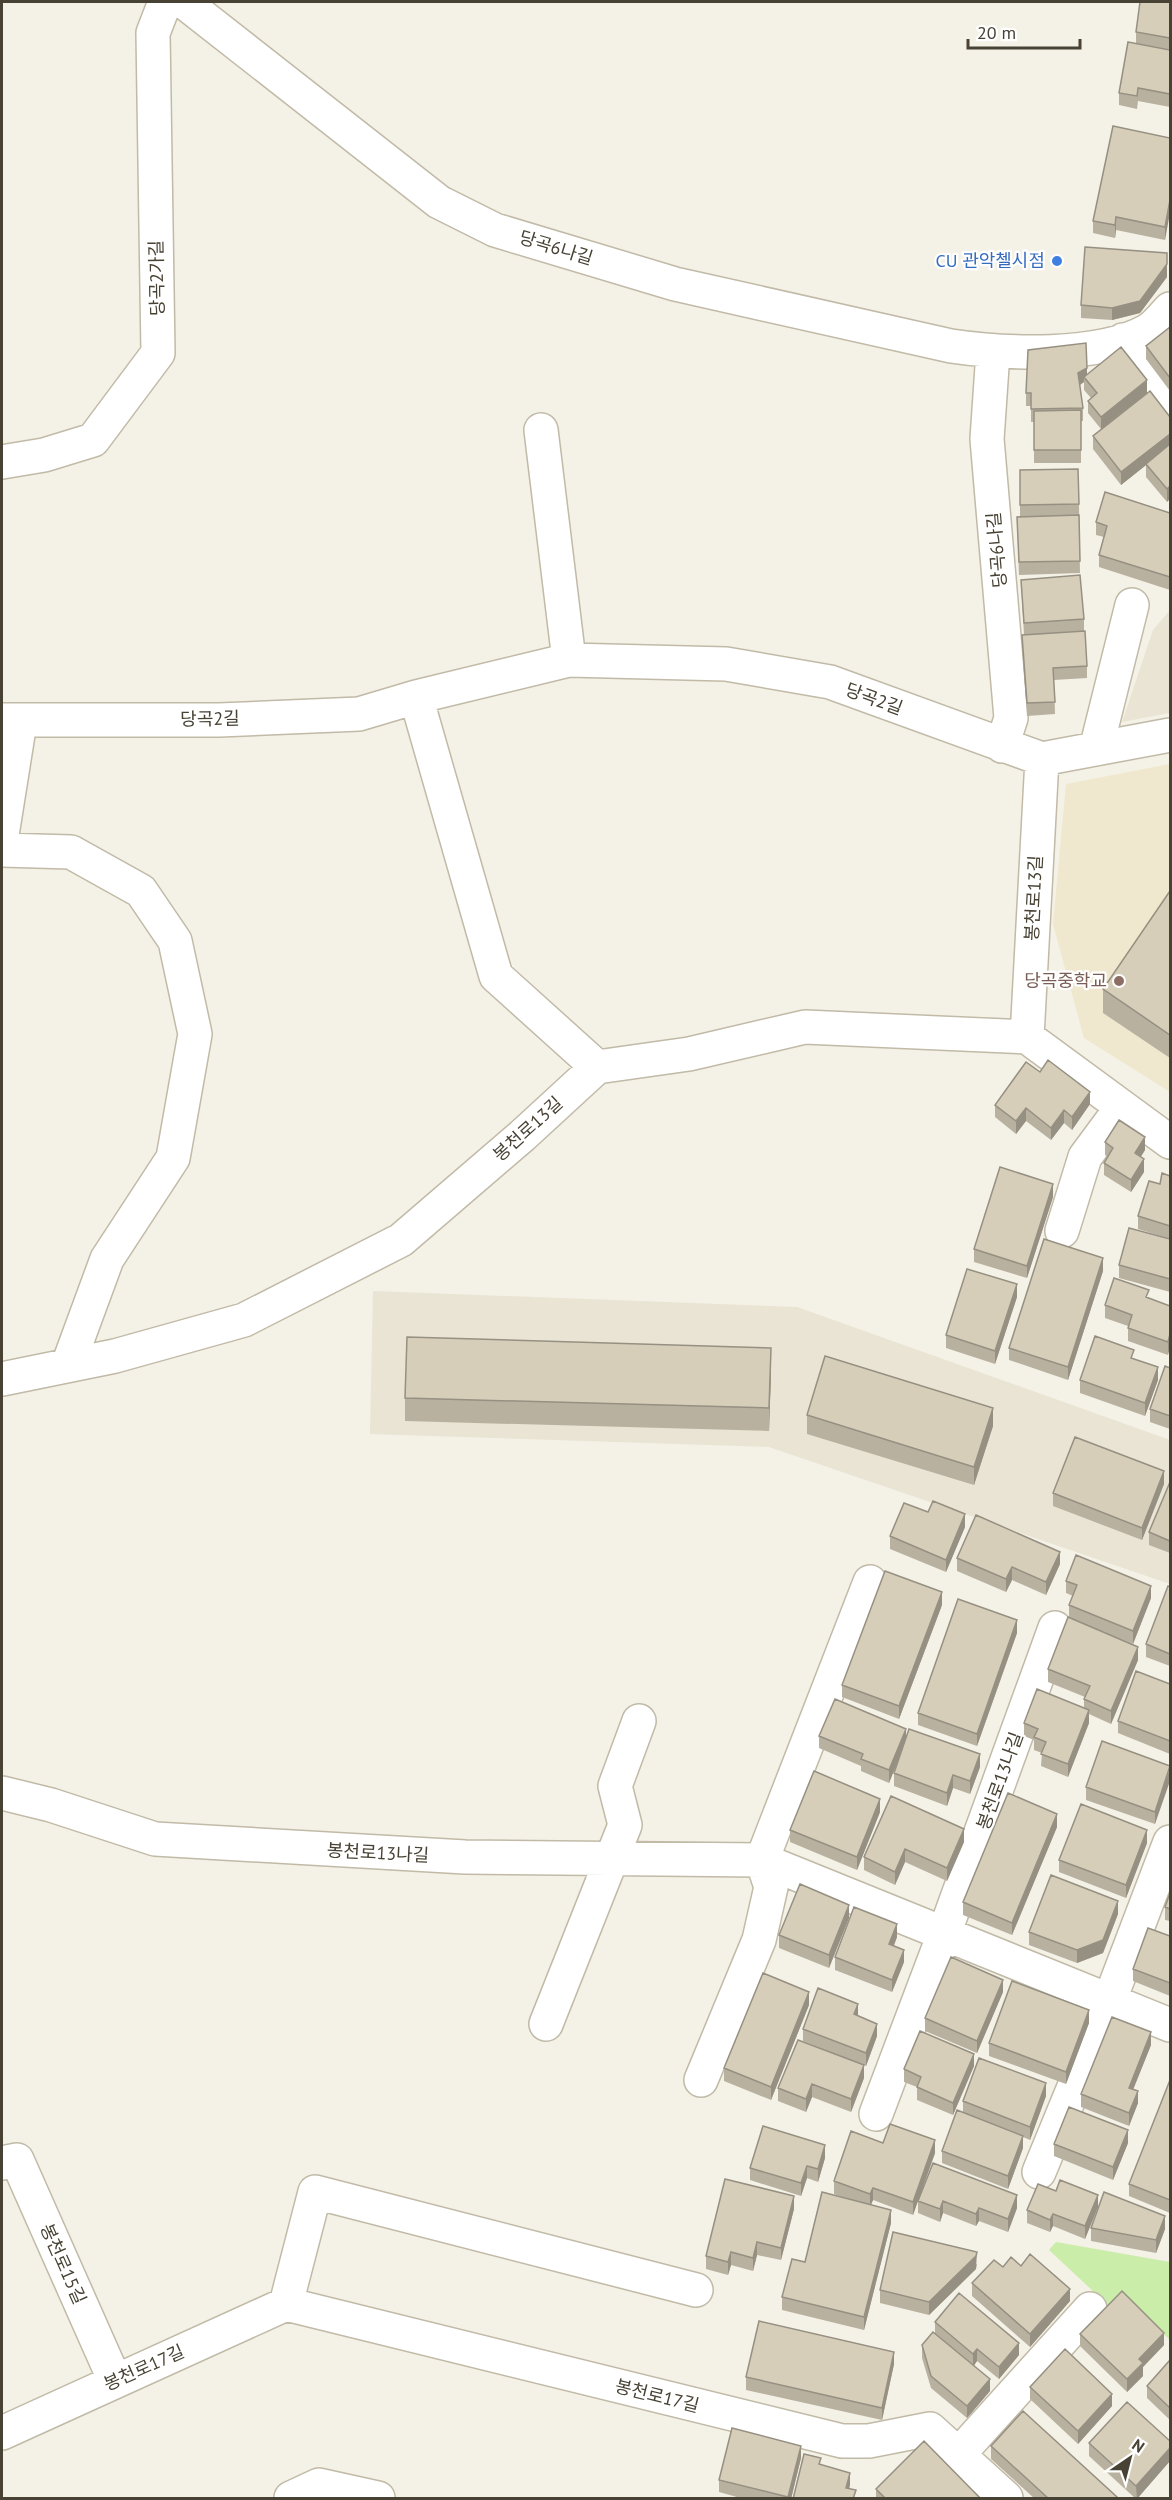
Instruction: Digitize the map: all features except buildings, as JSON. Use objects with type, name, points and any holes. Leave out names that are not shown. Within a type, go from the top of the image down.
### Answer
[{"type":"street","name":"당곡2가길","points":[[2,462],[44,455],[93,440],[158,353],[153,33],[165,2]]},
{"type":"street","name":"당곡6나길","points":[[184,2],[439,202],[495,230],[675,284],[951,346],[993,352],[1101,348],[1148,330],[1170,309]]},
{"type":"street","points":[[1123,340],[1132,357],[1170,407]]},
{"type":"street","name":"당곡6나길","points":[[993,352],[987,439],[1011,718],[1002,746]]},
{"type":"street","points":[[541,430],[569,660]]},
{"type":"street","points":[[1096,749],[1132,605]]},
{"type":"street","name":"당곡2길","points":[[11,721],[219,720],[359,714],[416,697],[569,660],[726,664],[830,682],[1041,759],[1170,735]]},
{"type":"street","points":[[416,697],[496,976],[597,1066],[689,1054],[805,1027],[1027,1037],[1170,1142]]},
{"type":"street","points":[[2,835],[11,721]]},
{"type":"street","name":"봉천로13길","points":[[1027,1037],[1041,759]]},
{"type":"street","points":[[2,850],[71,852],[141,891],[175,941],[195,1034],[173,1158],[107,1259],[68,1365]]},
{"type":"street","name":"봉천로13길","points":[[2,1379],[115,1356],[244,1320],[401,1240],[522,1136],[597,1066]]},
{"type":"street","points":[[1062,1231],[1085,1157],[1122,1107]]},
{"type":"street","points":[[700,2080],[759,1940],[771,1887],[762,1860],[870,1582]]},
{"type":"street","name":"봉천로13나길","points":[[876,2114],[1055,1628]]},
{"type":"street","points":[[546,2024],[625,1825],[615,1786],[639,1721]]},
{"type":"street","name":"봉천로13나길","points":[[2,1793],[51,1805],[155,1839],[465,1857],[762,1860],[1170,2025]]},
{"type":"street","points":[[1039,2172],[1109,2002],[1170,1842]]},
{"type":"street","name":"봉천로15길","points":[[2,2163],[17,2160],[115,2380]]},
{"type":"street","points":[[286,2304],[315,2192],[696,2290]]},
{"type":"street","name":"봉천로17길","points":[[2,2433],[286,2304],[842,2441],[869,2441],[930,2429],[1006,2499]]},
{"type":"street","points":[[958,2455],[1090,2309]]},
{"type":"street","points":[[291,2499],[319,2485],[378,2499]]},
{"type":"shaded area","points":[[1170,610],[1170,713],[1122,722],[1153,630]]},
{"type":"shaded area","name":"당곡중학교","points":[[1170,764],[1170,1092],[1084,1038],[1053,924],[1066,784]]},
{"type":"shaded area","points":[[373,1291],[797,1307],[1170,1440],[1170,1584],[769,1447],[370,1434]]},
{"type":"green space","points":[[1056,2242],[1170,2262],[1170,2340],[1121,2294],[1109,2306],[1049,2250]]},
{"type":"place","name":"CU 관악첼시점","points":[[1057,261]]},
{"type":"place","name":"당곡중학교","points":[[1119,981]]}]
